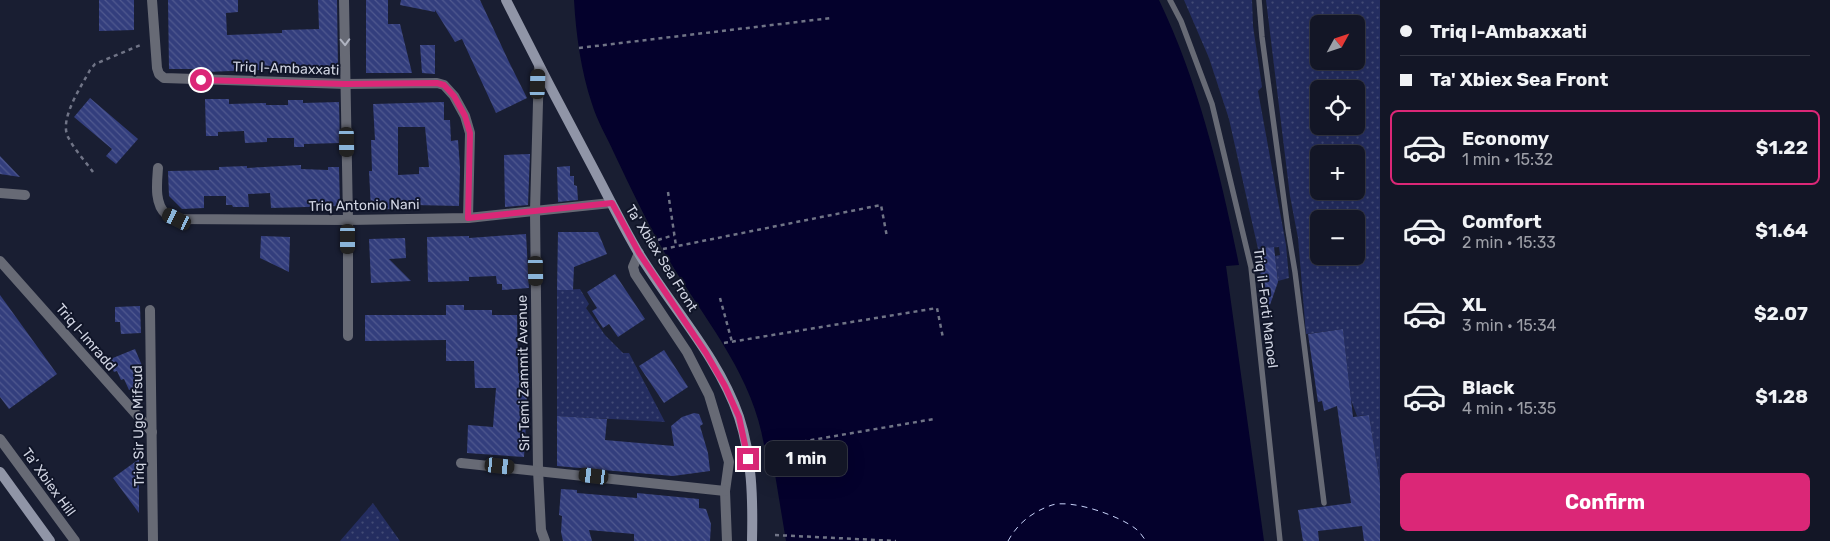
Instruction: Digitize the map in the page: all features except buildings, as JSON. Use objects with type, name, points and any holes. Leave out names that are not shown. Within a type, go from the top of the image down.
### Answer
[{"type":"main road","name":"Ta' Xbiex Sea Front","points":[[506,0],[539,66],[639,253],[706,353],[725,386],[739,417],[748,459],[753,501],[752,541]]},
{"type":"main road","points":[[0,472],[50,541]]},
{"type":"street","points":[[152,0],[154,39]]},
{"type":"street","points":[[344,0],[348,336]]},
{"type":"street","name":"Triq l-Ambaxxati","points":[[154,39],[156,68],[158,74],[164,78],[346,84],[437,83],[444,85],[449,89],[465,116],[470,133],[468,218]]},
{"type":"street","name":"Sir Temi Zammit Avenue","points":[[539,66],[535,211],[538,470],[541,530],[545,541]]},
{"type":"street","name":"Triq Antonio Nani","points":[[158,168],[157,186],[160,206],[166,214],[177,219],[348,220],[468,218],[612,203]]},
{"type":"street","points":[[0,193],[25,195]]},
{"type":"street","points":[[639,253],[633,267],[635,274],[687,352],[709,395],[729,462],[726,491],[727,541]]},
{"type":"street","name":"Triq l-Imradd","points":[[0,261],[152,432]]},
{"type":"street","name":"Triq Sir Ugo Mifsud","points":[[150,310],[153,541]]},
{"type":"street","name":"Ta' Xbiex Hill","points":[[0,439],[75,541]]},
{"type":"street","points":[[462,463],[726,491]]},
{"type":"lane","name":"Triq il-Forti Manoel","points":[[1170,0],[1181,21],[1212,104],[1251,267],[1280,541]]},
{"type":"lane","points":[[1259,0],[1262,37],[1288,230],[1296,272],[1324,503]]},
{"type":"path","points":[[579,48],[831,18]]},
{"type":"path","points":[[93,172],[68,137],[65,128],[66,118],[90,70],[95,64],[154,39]]},
{"type":"path","points":[[668,192],[676,246]]},
{"type":"path","points":[[663,249],[881,205],[887,238]]},
{"type":"path","points":[[658,240],[674,235]]},
{"type":"path","points":[[720,298],[732,342]]},
{"type":"path","points":[[724,343],[937,308],[943,338]]},
{"type":"path","points":[[771,447],[934,419]]},
{"type":"path","points":[[775,535],[896,541]]},
{"type":"shaded area","points":[[574,0],[1159,0],[1186,64],[1207,130],[1225,198],[1239,265],[1226,266],[1264,541],[786,541],[770,444],[764,445],[750,397],[716,332],[658,242],[599,123],[582,66]]},
{"type":"shaded area","points":[[1184,0],[1252,0],[1253,26],[1262,87],[1258,91],[1286,245],[1289,278],[1278,281],[1275,256],[1280,255],[1279,247],[1258,249],[1229,119],[1209,58]]},
{"type":"shaded area","points":[[1266,0],[1380,0],[1380,483],[1369,415],[1357,416],[1351,400],[1343,329],[1306,334],[1298,238],[1290,196]]},
{"type":"shaded area","points":[[580,289],[589,304],[586,308],[605,335],[623,353],[629,353],[665,422],[557,416],[557,290]]},
{"type":"shaded area","points":[[373,503],[400,541],[340,541]]},
{"type":"ferry route","points":[[1008,541],[1016,529],[1032,515],[1052,505],[1061,504],[1071,504],[1108,514],[1129,524],[1146,541]]},
{"type":"route","points":[[201,80],[346,84],[437,83],[444,85],[454,96],[465,116],[470,133],[468,218],[612,203],[639,253],[706,353],[725,386],[739,417],[748,459]]}]
